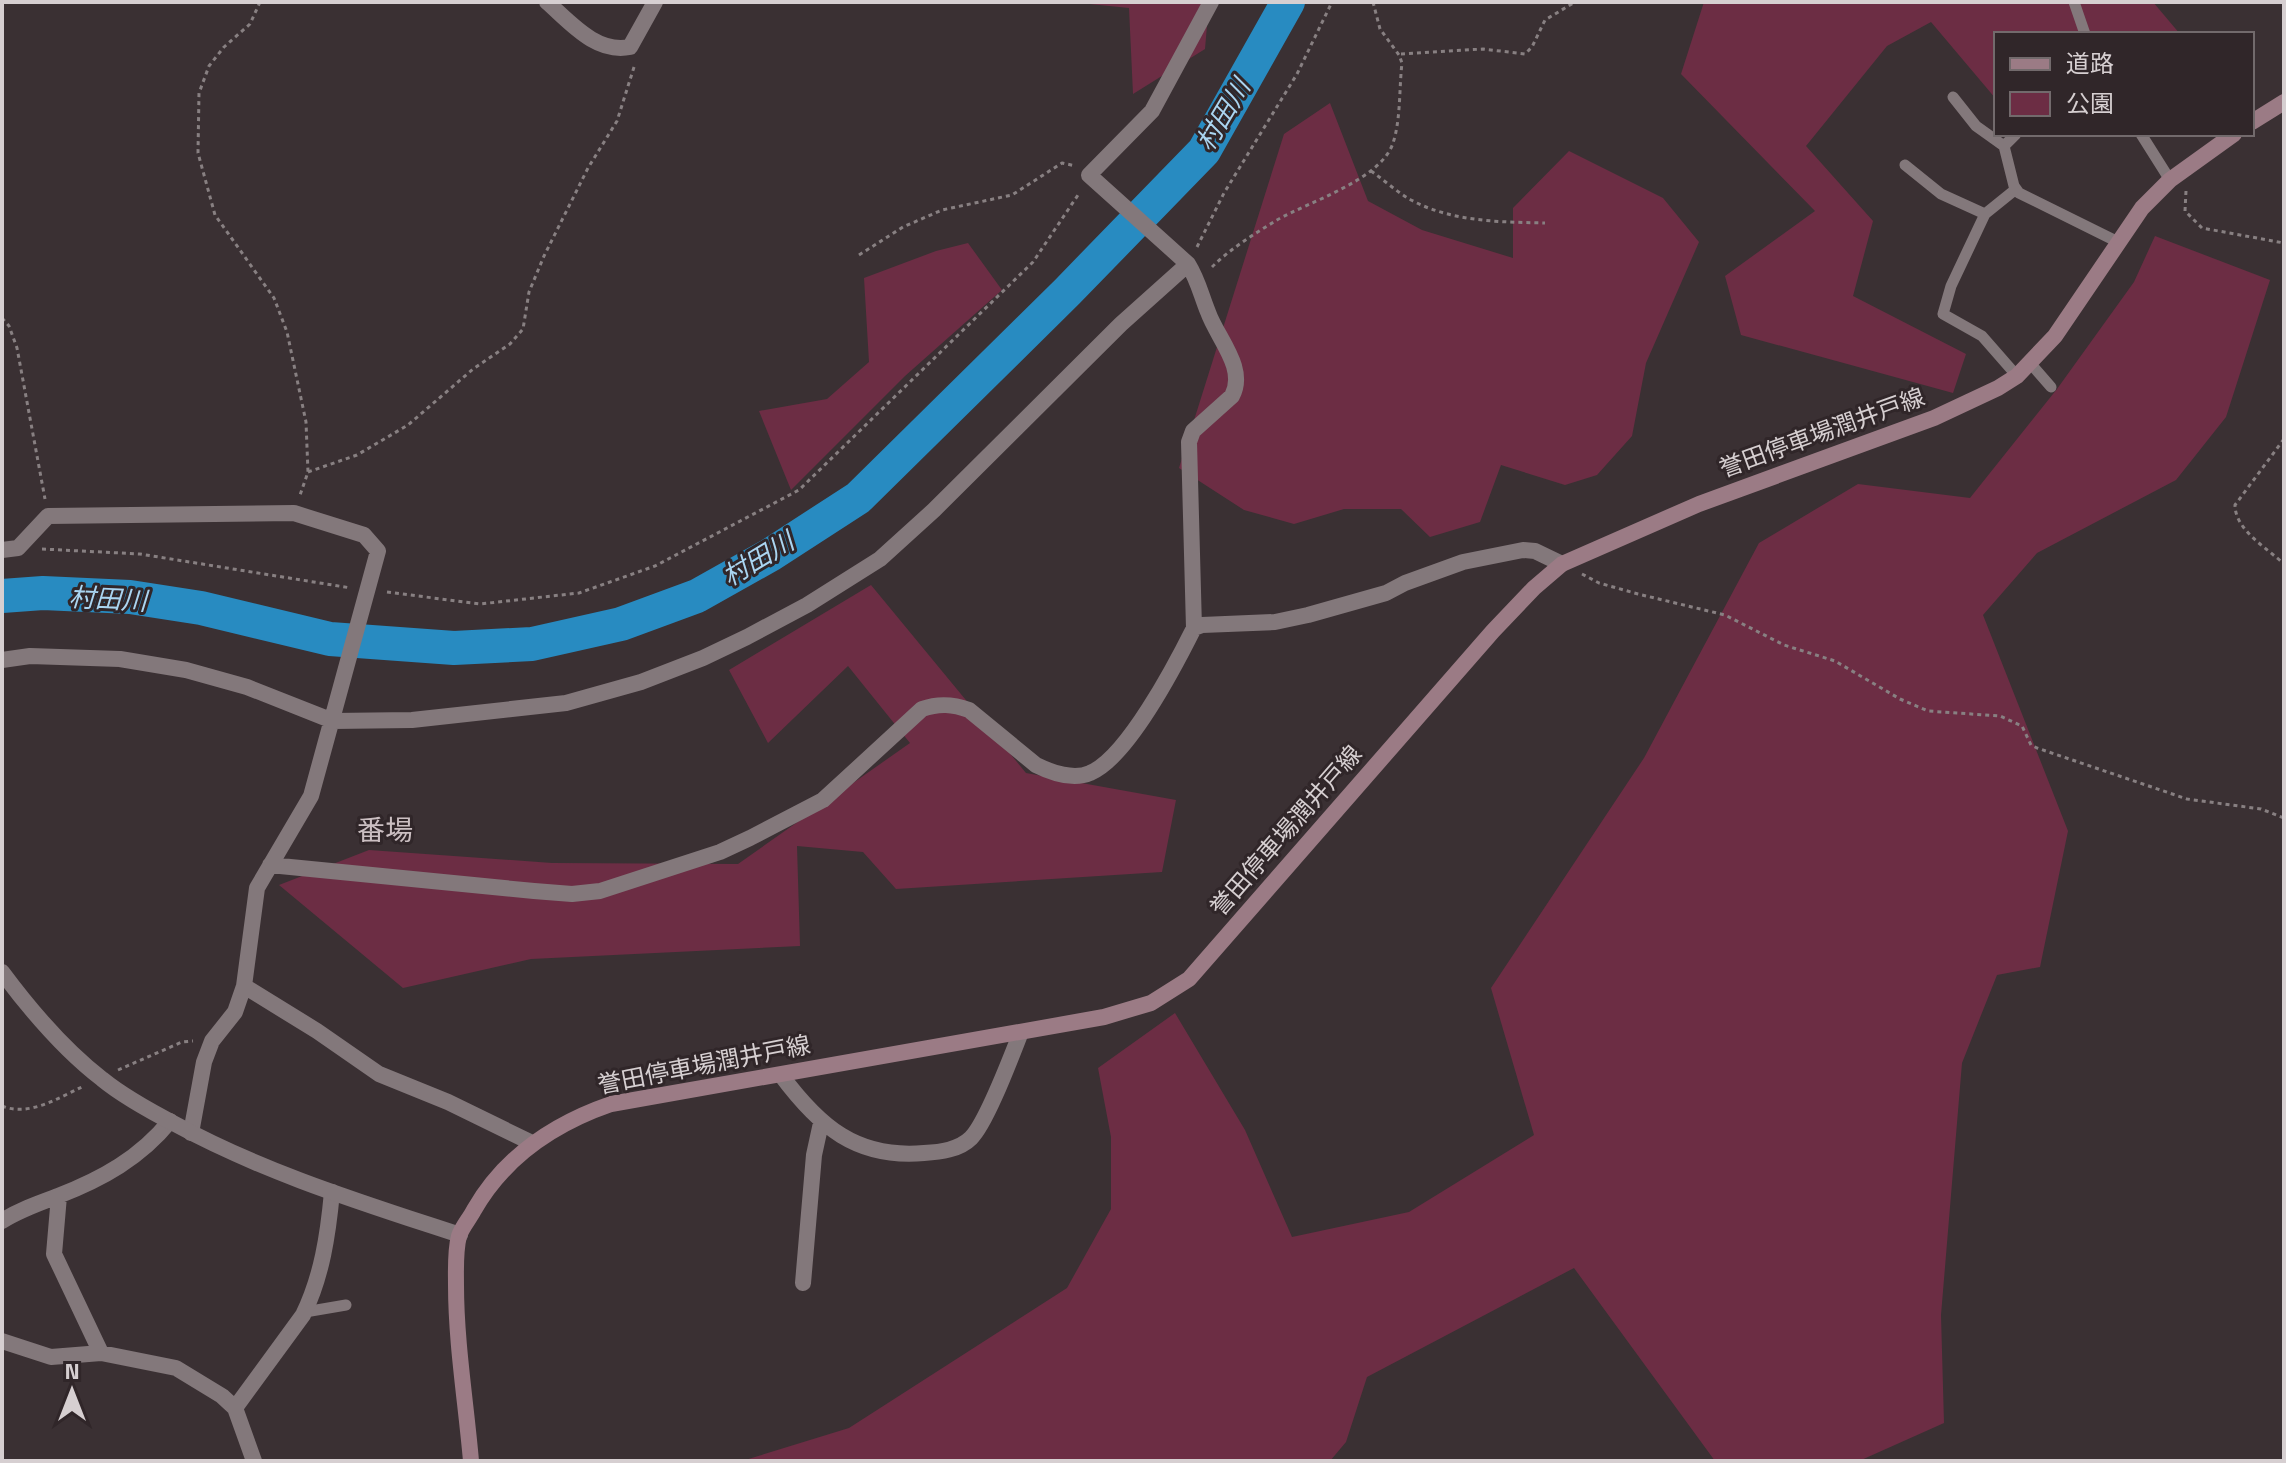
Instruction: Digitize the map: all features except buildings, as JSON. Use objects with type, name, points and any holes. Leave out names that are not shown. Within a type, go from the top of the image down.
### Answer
[{"type":"main road","points":[[2254,121],[2284,102]]},
{"type":"main road","name":"誉田停車場潤井戸線","points":[[471,1461],[456,1303],[456,1258],[460,1235],[492,1183],[532,1143],[587,1112],[611,1104],[1104,1017],[1151,1003],[1189,979],[1493,631],[1562,564],[1661,519],[1934,418],[2017,376],[2031,364],[2070,315],[2142,208],[2170,180],[2231,136]]},
{"type":"street","points":[[547,2],[589,39],[617,49],[630,47],[655,2]]},
{"type":"street","points":[[270,865],[572,894],[600,891],[720,852],[823,800],[922,709],[934,705],[958,706],[969,710],[1036,765],[1049,771],[1068,775],[1089,774],[1106,763],[1145,716],[1194,628],[1189,442],[1193,431],[1232,396],[1235,370],[1209,315],[1198,280],[1188,264],[1089,175],[1152,111],[1211,2]]},
{"type":"street","points":[[2,660],[30,656],[120,659],[186,670],[247,687],[333,721],[412,720],[566,703],[641,682],[703,658],[759,631],[880,559],[934,510],[1121,324],[1188,264]]},
{"type":"street","points":[[10,549],[48,516],[294,513],[364,535],[378,551],[311,796],[257,888],[244,986],[235,1012],[212,1041],[204,1062],[191,1133]]},
{"type":"street","points":[[1194,628],[1202,625],[1275,622],[1308,615],[1386,593],[1463,562],[1523,550],[1545,554],[1562,564]]},
{"type":"street","points":[[3,975],[45,1026],[101,1078],[191,1133],[242,1158],[460,1235]]},
{"type":"street","points":[[244,986],[379,1074],[448,1102],[532,1143]]},
{"type":"street","points":[[781,1075],[821,1123],[840,1136],[883,1152],[942,1152],[970,1138],[983,1118],[1021,1032]]},
{"type":"street","points":[[2,1221],[110,1173],[152,1143],[170,1121]]},
{"type":"street","points":[[803,1283],[814,1155],[821,1123]]},
{"type":"street","points":[[235,1408],[305,1312],[326,1248],[332,1192]]},
{"type":"street","points":[[59,1196],[54,1254],[101,1353]]},
{"type":"street","points":[[2,1341],[51,1357],[101,1353],[176,1368],[222,1396],[235,1408],[254,1461]]},
{"type":"lane","points":[[2074,2],[2084,32]]},
{"type":"lane","points":[[1953,97],[1976,126],[2004,146],[2016,189],[2026,197],[2118,242]]},
{"type":"lane","points":[[2004,146],[2014,136]]},
{"type":"lane","points":[[2142,136],[2170,180]]},
{"type":"lane","points":[[1905,165],[1941,194],[1985,214]]},
{"type":"lane","points":[[2016,189],[1985,214],[1955,275],[1943,314],[1982,336],[2017,376]]},
{"type":"lane","points":[[2031,364],[2051,387]]},
{"type":"lane","points":[[305,1312],[346,1305]]},
{"type":"path","points":[[260,2],[250,24],[224,47],[209,66],[199,93],[198,153],[215,215],[274,298],[287,332],[306,422],[308,472],[294,513]]},
{"type":"path","points":[[1188,264],[1224,193],[1297,74],[1332,2]]},
{"type":"path","points":[[1198,280],[1224,255],[1276,221],[1310,202],[1343,189],[1371,171],[1393,145],[1402,63],[1380,29],[1373,2]]},
{"type":"path","points":[[1399,55],[1483,49],[1525,54],[1532,47],[1545,20],[1575,2]]},
{"type":"path","points":[[308,472],[357,455],[408,425],[473,369],[510,344],[523,329],[529,292],[549,244],[588,168],[617,121],[638,54],[639,34]]},
{"type":"path","points":[[10,549],[140,554],[366,590],[480,604],[579,593],[655,566],[799,490],[1033,262],[1089,175],[1073,164],[1062,163],[1012,195],[942,210],[903,227],[859,255]]},
{"type":"path","points":[[1371,171],[1409,199],[1427,207],[1493,222],[1545,223]]},
{"type":"path","points":[[2170,180],[2185,188],[2185,211],[2202,228],[2284,243]]},
{"type":"path","points":[[2,318],[9,326],[17,348],[48,516]]},
{"type":"path","points":[[2284,439],[2235,505],[2245,530],[2284,564]]},
{"type":"path","points":[[1562,564],[1607,585],[1725,615],[1784,645],[1835,661],[1900,699],[1928,711],[2000,716],[2022,726],[2031,745],[2037,748],[2187,799],[2261,809],[2284,818]]},
{"type":"path","points":[[2,1106],[14,1110],[43,1105],[182,1042],[212,1041]]},
{"type":"green space","points":[[1070,2],[1209,2],[1205,49],[1133,94],[1129,8]]},
{"type":"green space","points":[[1704,2],[2153,2],[2178,32],[1994,32],[1994,97],[1931,22],[1887,46],[1806,146],[1873,221],[1853,296],[1966,354],[1953,393],[1741,335],[1725,276],[1815,211],[1681,74]]},
{"type":"green space","points":[[1330,103],[1368,201],[1422,230],[1513,258],[1513,208],[1569,151],[1663,198],[1699,242],[1646,363],[1632,436],[1597,475],[1565,485],[1501,465],[1480,522],[1430,537],[1401,509],[1344,509],[1294,524],[1244,510],[1179,468],[1284,134]]},
{"type":"green space","points":[[2155,236],[2270,280],[2226,417],[2176,480],[2037,553],[1983,615],[2068,831],[2040,967],[1997,975],[1962,1063],[1941,1315],[1944,1423],[1859,1461],[1715,1461],[1574,1268],[1367,1377],[1346,1442],[1330,1461],[742,1461],[849,1428],[1067,1288],[1111,1209],[1111,1137],[1098,1068],[1175,1013],[1245,1130],[1292,1237],[1409,1212],[1534,1135],[1491,988],[1644,758],[1759,543],[1858,484],[1970,498],[2057,389],[2134,282]]},
{"type":"green space","points":[[968,243],[1002,290],[905,376],[791,490],[759,411],[827,399],[869,362],[864,278],[936,251]]},
{"type":"green space","points":[[871,585],[1026,773],[1176,800],[1162,872],[896,889],[863,852],[797,846],[800,946],[531,959],[403,988],[279,885],[369,850],[552,863],[738,864],[910,743],[848,666],[768,743],[729,670]]},
{"type":"waterway","name":"村田川","points":[[2,596],[43,593],[130,597],[201,608],[330,639],[454,648],[532,644],[621,624],[697,596],[770,555],[858,498],[1067,292],[1204,151],[1288,2]]},
{"type":"district","name":"番場","points":[[385,830]]}]
